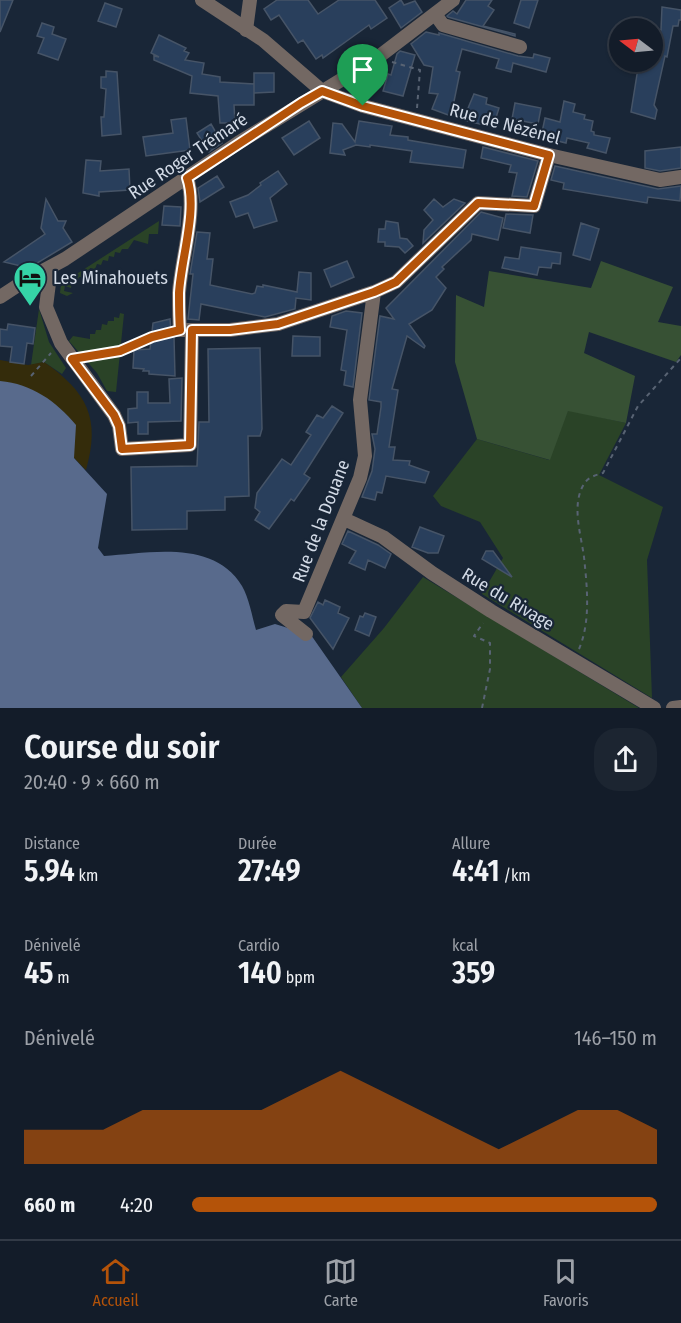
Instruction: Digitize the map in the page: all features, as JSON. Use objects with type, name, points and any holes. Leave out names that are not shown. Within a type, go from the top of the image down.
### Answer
[{"type":"street","points":[[202,0],[263,40],[322,91]]},
{"type":"street","points":[[246,30],[250,0]]},
{"type":"street","name":"Rue Roger Trémaré","points":[[0,297],[51,267],[301,103],[377,58],[453,0]]},
{"type":"street","points":[[435,15],[443,25],[520,47]]},
{"type":"street","name":"Rue de Nézénel","points":[[322,91],[363,106],[549,155],[660,180],[681,177]]},
{"type":"street","points":[[186,330],[230,330],[278,324],[374,292],[396,282],[478,203],[534,206],[549,155]]},
{"type":"street","points":[[51,267],[46,307],[61,342],[114,415],[119,426],[122,449],[190,445],[186,330],[179,293],[189,212],[190,187],[187,178]]},
{"type":"street","name":"Rue de la Douane","points":[[306,634],[282,617],[285,611],[304,612],[360,478],[364,456],[360,400],[374,292]]},
{"type":"street","name":"Rue du Rivage","points":[[344,519],[383,537],[490,611],[654,708]]},
{"type":"street","points":[[673,708],[681,707]]},
{"type":"path","points":[[377,58],[420,70],[416,119]]},
{"type":"path","points":[[72,359],[120,351],[152,337],[186,330]]},
{"type":"path","points":[[31,376],[61,342]]},
{"type":"path","points":[[574,660],[582,642],[587,612],[584,557],[577,515],[580,492],[584,483],[592,476],[603,473],[638,406],[681,358]]},
{"type":"path","points":[[482,708],[490,669],[490,643],[474,636],[490,611]]},
{"type":"green space","points":[[159,221],[158,234],[149,234],[148,244],[134,240],[128,249],[122,249],[120,253],[115,252],[114,257],[109,256],[108,261],[103,260],[101,265],[97,264],[95,269],[90,268],[89,273],[85,272],[77,282],[72,281],[71,288],[65,286],[64,291],[73,293],[67,296],[60,293],[61,284]]},
{"type":"green space","points":[[601,261],[673,287],[658,322],[681,326],[681,355],[676,362],[589,332],[584,353],[635,376],[626,423],[568,411],[550,460],[477,439],[455,362],[456,295],[484,307],[489,271],[591,288]]},
{"type":"green space","points":[[39,309],[49,342],[66,368],[62,374],[44,362],[31,365]]},
{"type":"green space","points":[[120,313],[124,314],[116,392],[107,391],[97,373],[69,341],[73,336],[90,339],[90,334],[101,330],[102,324],[107,325],[108,321],[114,321],[114,317],[119,318]]},
{"type":"green space","points":[[568,410],[626,423],[599,475],[663,507],[647,560],[652,698],[482,594],[503,558],[480,522],[441,506],[433,496],[477,439],[549,460]]},
{"type":"green space","points":[[423,577],[639,708],[362,708],[341,677],[384,628]]},
{"type":"sand","points":[[0,360],[28,365],[44,362],[71,384],[87,408],[91,421],[92,435],[86,470],[62,446],[0,401]]},
{"type":"water","points":[[0,381],[23,386],[42,395],[60,408],[76,425],[74,458],[107,494],[98,548],[104,556],[179,552],[215,561],[230,571],[242,586],[256,630],[275,624],[311,635],[362,708],[0,708]]},
{"type":"building","points":[[0,0],[13,0],[0,32]]},
{"type":"building","points":[[277,0],[308,0],[318,14],[339,0],[375,0],[387,18],[371,29],[369,25],[323,58],[322,55],[316,59],[303,40],[298,43],[279,15],[271,20],[264,9]]},
{"type":"building","points":[[401,0],[404,5],[415,1],[422,12],[401,28],[389,8]]},
{"type":"building","points":[[466,0],[492,0],[488,6],[494,10],[483,26],[515,34],[515,36],[447,16],[453,11],[457,14]]},
{"type":"building","points":[[521,0],[538,0],[529,28],[514,23]]},
{"type":"building","points":[[105,3],[122,9],[116,27],[98,21]]},
{"type":"building","points":[[662,7],[681,10],[681,20],[678,26],[673,26],[667,57],[665,56],[663,65],[663,18]]},
{"type":"building","points":[[42,23],[54,27],[52,34],[66,39],[58,60],[38,53],[44,38],[37,36]]},
{"type":"building","points":[[426,32],[439,35],[439,33],[518,56],[533,58],[534,54],[550,58],[546,72],[513,63],[511,72],[496,68],[499,59],[462,49],[456,71],[460,72],[451,116],[432,109],[438,94],[429,93],[433,67],[424,65],[411,44]]},
{"type":"building","points":[[159,35],[186,48],[184,51],[189,53],[185,60],[204,63],[202,74],[220,77],[220,82],[254,84],[254,105],[234,105],[235,123],[220,123],[218,96],[190,93],[192,76],[154,60],[154,56],[159,57],[151,53]]},
{"type":"building","points":[[400,51],[415,55],[403,96],[383,91],[388,74],[391,75]]},
{"type":"building","points":[[106,71],[117,72],[121,134],[102,136],[101,117],[104,117],[106,89],[101,88],[101,77],[106,77]]},
{"type":"building","points":[[637,72],[661,72],[654,105],[657,110],[655,119],[631,112]]},
{"type":"building","points":[[254,73],[274,73],[274,92],[254,93]]},
{"type":"building","points":[[474,94],[487,98],[486,104],[499,108],[493,127],[463,120]]},
{"type":"building","points":[[564,101],[575,104],[573,112],[585,115],[584,119],[593,121],[591,131],[594,135],[610,138],[606,153],[587,148],[589,143],[567,138],[566,143],[541,137],[545,118],[560,122]]},
{"type":"building","points":[[515,103],[541,108],[538,124],[512,119]]},
{"type":"building","points":[[186,118],[190,150],[146,156],[143,137],[173,133],[171,120]]},
{"type":"building","points":[[309,121],[320,138],[294,155],[282,138]]},
{"type":"building","points":[[359,121],[392,126],[390,135],[408,137],[408,140],[466,150],[463,168],[410,162],[412,151],[370,145],[370,147],[356,145],[343,150],[345,155],[330,153],[333,123],[342,124],[355,142]]},
{"type":"building","points":[[211,124],[222,143],[209,152],[197,133]]},
{"type":"building","points":[[483,147],[538,161],[527,197],[512,196],[517,173],[509,172],[511,165],[481,158]]},
{"type":"building","points":[[681,147],[681,168],[660,171],[645,168],[645,151]]},
{"type":"building","points":[[86,160],[101,161],[100,171],[129,169],[130,190],[99,192],[99,196],[83,193]]},
{"type":"building","points":[[555,166],[658,189],[681,186],[680,201],[648,197],[647,203],[563,189],[564,183],[551,180]]},
{"type":"building","points":[[278,171],[287,184],[270,198],[277,221],[254,228],[248,213],[236,217],[230,202],[248,195],[261,185],[260,183]]},
{"type":"building","points":[[217,176],[224,187],[200,202],[198,188]]},
{"type":"building","points":[[46,199],[58,221],[66,221],[63,228],[72,242],[29,268],[4,262],[45,234],[41,228]]},
{"type":"building","points":[[434,199],[443,207],[454,199],[465,203],[423,243],[424,230],[433,220],[424,210]]},
{"type":"building","points":[[164,206],[181,207],[180,226],[162,225]]},
{"type":"building","points":[[481,212],[503,218],[498,240],[472,234],[471,240],[442,267],[444,269],[436,277],[446,288],[432,310],[409,324],[425,346],[424,348],[407,336],[392,389],[398,390],[389,447],[395,447],[393,460],[410,461],[409,465],[429,472],[425,483],[386,476],[382,493],[377,492],[375,500],[362,497],[372,471],[375,449],[372,434],[377,434],[381,407],[381,402],[369,400],[380,316],[394,319],[386,308]]},
{"type":"building","points":[[506,214],[533,215],[530,233],[503,228]]},
{"type":"building","points":[[386,221],[398,223],[400,238],[407,239],[413,246],[405,253],[399,247],[385,246],[385,242],[378,242],[379,229],[385,229]]},
{"type":"building","points":[[581,223],[599,229],[590,260],[573,255]]},
{"type":"building","points":[[197,232],[210,233],[207,259],[213,259],[210,285],[252,294],[255,293],[257,286],[263,287],[263,285],[297,292],[299,272],[311,273],[311,300],[296,298],[295,309],[265,317],[201,304],[199,320],[188,319],[193,274],[190,274]]},
{"type":"building","points":[[521,247],[561,253],[560,264],[552,263],[551,268],[539,267],[537,275],[502,268],[505,257],[519,259]]},
{"type":"building","points":[[347,261],[354,277],[331,287],[324,270]]},
{"type":"building","points":[[346,311],[362,313],[353,387],[344,385],[346,371],[341,370],[347,330],[330,327],[332,316]]},
{"type":"building","points":[[170,319],[174,337],[175,376],[149,374],[149,371],[143,371],[144,369],[133,368],[134,350],[150,349],[153,323]]},
{"type":"building","points":[[8,324],[35,328],[33,344],[27,343],[24,364],[10,362],[12,347],[0,346],[0,329],[7,330]]},
{"type":"building","points":[[293,336],[320,337],[320,356],[292,356]]},
{"type":"building","points":[[260,348],[262,429],[260,436],[248,436],[249,496],[225,497],[225,510],[187,511],[187,529],[132,530],[131,467],[197,466],[199,422],[209,422],[208,349]]},
{"type":"building","points":[[182,378],[181,421],[148,422],[148,434],[138,434],[138,422],[128,423],[128,409],[137,408],[137,392],[148,392],[148,403],[170,403],[169,379]]},
{"type":"building","points":[[332,406],[343,413],[304,474],[310,478],[294,501],[291,499],[269,529],[255,520],[260,512],[255,508],[257,493],[282,459],[291,465],[311,435],[306,432],[317,415],[323,418]]},
{"type":"building","points":[[420,527],[444,536],[438,553],[428,553],[412,547]]},
{"type":"building","points":[[348,531],[378,545],[391,554],[385,568],[368,560],[365,570],[349,563],[356,551],[342,544]]},
{"type":"building","points":[[486,551],[493,551],[512,577],[482,559]]},
{"type":"building","points":[[325,600],[340,607],[338,613],[349,618],[333,649],[310,618],[318,602],[323,605]]},
{"type":"building","points":[[365,613],[376,617],[369,636],[355,630],[360,616],[363,617]]},
{"type":"place","name":"Les Minahouets","points":[[30,307]]},
{"type":"route","points":[[322,91],[363,106],[549,155],[534,206],[478,203],[396,282],[374,292],[278,324],[230,330],[192,330],[190,445],[122,449],[119,426],[114,415],[72,359],[120,351],[152,337],[180,330],[179,293],[189,212],[190,187],[187,178],[322,91]]}]
